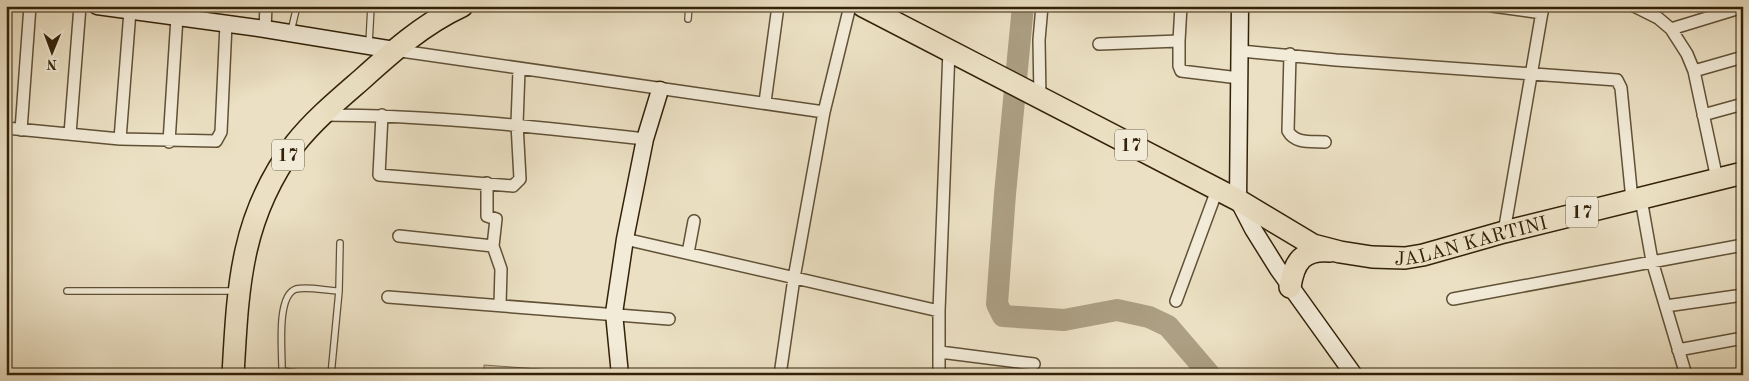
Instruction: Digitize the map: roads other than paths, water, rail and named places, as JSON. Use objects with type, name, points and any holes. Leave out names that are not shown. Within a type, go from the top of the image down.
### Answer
[{"type":"highway","name":"17","points":[[233,375],[239,291],[249,232],[259,205],[274,175],[296,143],[321,115],[394,50],[429,24],[462,6]]},
{"type":"highway","name":"17","points":[[863,6],[1238,200]]},
{"type":"highway","name":"JALAN KARTINI","points":[[1238,200],[1313,245],[1372,257],[1414,257],[1504,232],[1743,173]]},
{"type":"highway","points":[[1290,287],[1295,268],[1305,254],[1319,250],[1340,252]]},
{"type":"street","points":[[21,130],[30,6]]},
{"type":"street","points":[[70,134],[80,6]]},
{"type":"street","points":[[97,6],[265,29],[519,70],[660,90],[764,102],[824,112]]},
{"type":"street","points":[[265,29],[266,6]]},
{"type":"street","points":[[764,102],[778,6]]},
{"type":"street","points":[[780,375],[794,278],[824,112],[850,6]]},
{"type":"street","points":[[1032,94],[1042,6]]},
{"type":"street","points":[[1181,6],[1179,41],[1179,66],[1181,71],[1240,78]]},
{"type":"street","points":[[1240,6],[1238,200],[1253,229],[1290,287],[1354,375]]},
{"type":"street","points":[[1492,6],[1543,10],[1504,232]]},
{"type":"street","points":[[1640,7],[1671,29],[1694,71],[1717,179]]},
{"type":"street","points":[[1671,29],[1743,7]]},
{"type":"street","points":[[120,139],[130,11]]},
{"type":"street","points":[[169,142],[177,17]]},
{"type":"street","points":[[6,128],[169,142],[209,142],[220,138],[226,24]]},
{"type":"street","points":[[1099,44],[1179,41]]},
{"type":"street","points":[[939,375],[939,311],[949,50]]},
{"type":"street","points":[[1241,51],[1290,54],[1336,60],[1612,79],[1619,82],[1636,199],[1652,261],[1686,375]]},
{"type":"street","points":[[1290,54],[1288,131],[1292,138],[1296,140],[1325,142]]},
{"type":"street","points":[[1694,71],[1743,57]]},
{"type":"street","points":[[382,115],[379,175],[513,186],[518,182],[517,124],[519,70]]},
{"type":"street","points":[[620,375],[614,313],[625,239],[644,139],[660,90]]},
{"type":"street","points":[[1702,115],[1743,104]]},
{"type":"street","points":[[321,115],[382,115],[517,124],[644,139]]},
{"type":"street","points":[[487,183],[487,216],[496,219],[493,246],[501,269],[500,305]]},
{"type":"street","points":[[1176,300],[1217,190]]},
{"type":"street","points":[[688,253],[694,221]]},
{"type":"street","points":[[399,236],[493,246]]},
{"type":"street","points":[[625,239],[939,311]]},
{"type":"street","points":[[1453,299],[1743,245]]},
{"type":"street","points":[[1666,306],[1743,295]]},
{"type":"street","points":[[388,297],[614,313],[669,319]]},
{"type":"street","points":[[1678,350],[1743,338]]},
{"type":"street","points":[[940,352],[1034,364]]},
{"type":"lane","points":[[291,33],[297,6]]},
{"type":"lane","points":[[369,46],[371,6]]},
{"type":"lane","points":[[688,19],[689,6]]},
{"type":"lane","points":[[331,375],[340,292],[340,243]]},
{"type":"lane","points":[[314,375],[282,373],[283,307],[288,294],[299,288],[340,292]]},
{"type":"lane","points":[[67,291],[239,291]]},
{"type":"waterway","points":[[1023,6],[1005,194],[997,304],[1003,316],[1064,320],[1117,310],[1149,317],[1168,326],[1210,375]]}]
